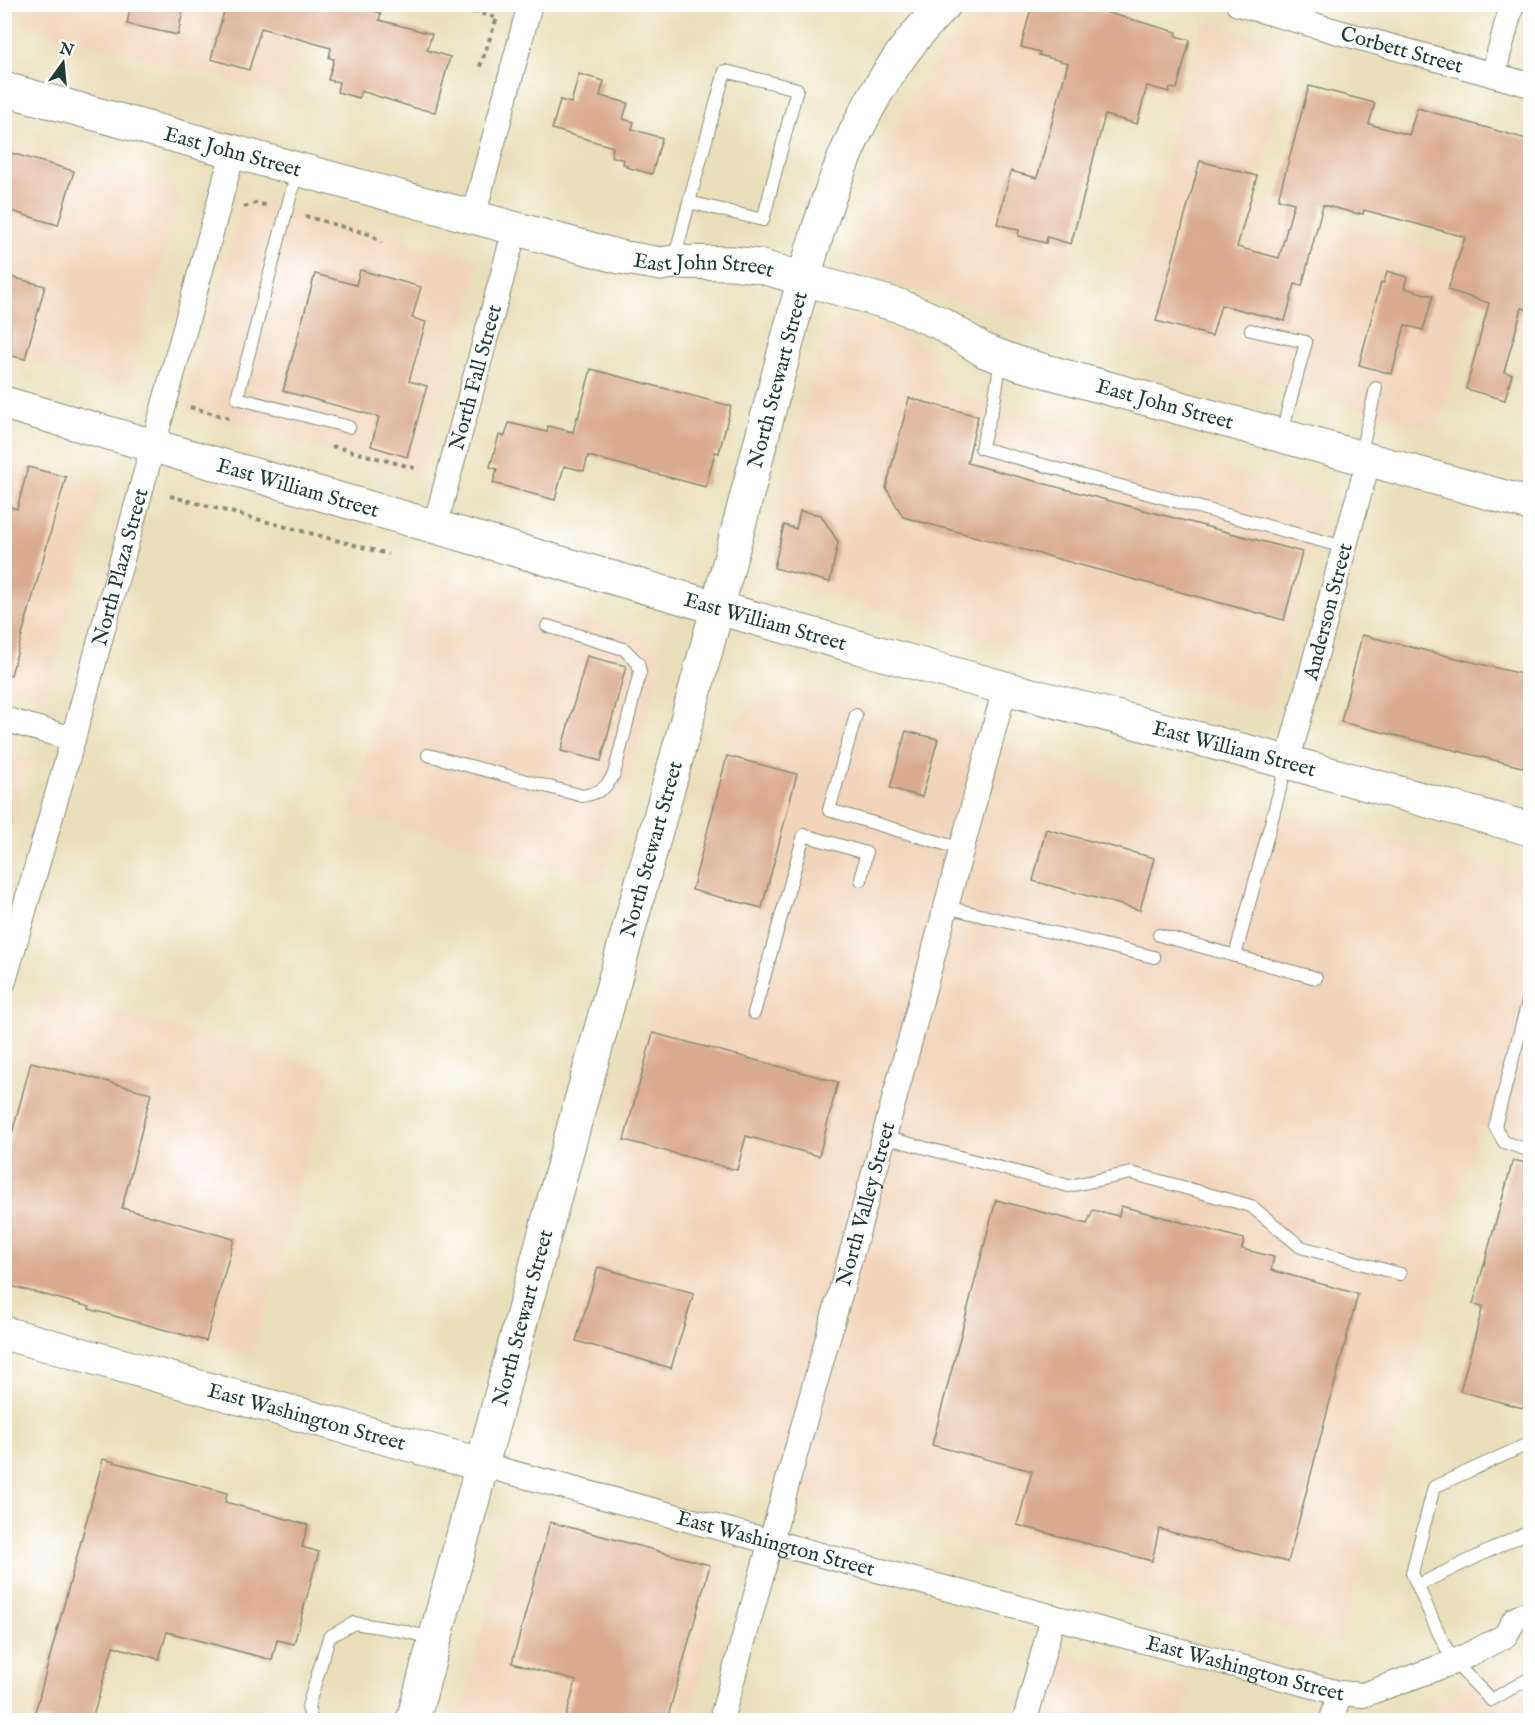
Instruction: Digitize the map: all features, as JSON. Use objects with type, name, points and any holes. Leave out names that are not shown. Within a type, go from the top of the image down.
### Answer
[{"type":"main road","name":"North Stewart Street","points":[[414,1720],[718,608],[817,233],[859,122],[889,70],[928,21],[945,4]]},
{"type":"main road","name":"East John Street","points":[[4,89],[620,258],[662,264],[673,262],[732,263],[758,266],[805,278],[900,306],[940,323],[986,351],[1020,364],[1530,504]]},
{"type":"main road","name":"East William Street","points":[[4,403],[718,608],[1005,688],[1530,829]]},
{"type":"main road","name":"East Washington Street","points":[[4,1333],[483,1465]]},
{"type":"street","name":"Corbett Street","points":[[1238,4],[1530,85]]},
{"type":"street","points":[[1493,75],[1512,4]]},
{"type":"street","points":[[473,217],[530,5]]},
{"type":"street","name":"North Plaza Street","points":[[4,981],[73,739],[232,152]]},
{"type":"street","name":"North Fall Street","points":[[435,526],[515,230]]},
{"type":"street","name":"Anderson Street","points":[[1287,762],[1313,672],[1364,459]]},
{"type":"street","name":"North Valley Street","points":[[721,1720],[884,1137],[1005,688]]},
{"type":"street","points":[[4,719],[73,739]]},
{"type":"street","name":"East Washington Street","points":[[483,1465],[1339,1693],[1363,1695],[1454,1662],[1505,1636],[1515,1619],[1530,1612]]},
{"type":"street","points":[[1024,1720],[1053,1617]]},
{"type":"street","points":[[1332,1720],[1339,1693]]},
{"type":"lane","points":[[673,262],[688,202],[725,71],[797,88],[763,220],[688,202]]},
{"type":"lane","points":[[297,170],[237,398],[349,427]]},
{"type":"lane","points":[[1251,330],[1306,342],[1281,436]]},
{"type":"lane","points":[[1002,357],[994,402],[981,448],[1344,548]]},
{"type":"lane","points":[[1364,459],[1376,388]]},
{"type":"lane","points":[[428,755],[583,796],[599,792],[609,784],[614,774],[640,672],[638,663],[624,649],[547,626]]},
{"type":"lane","points":[[856,715],[829,810],[962,849]]},
{"type":"lane","points":[[1235,956],[1287,762]]},
{"type":"lane","points":[[754,1013],[804,835],[866,853],[861,880]]},
{"type":"lane","points":[[946,907],[1154,957]]},
{"type":"lane","points":[[1160,935],[1317,978]]},
{"type":"lane","points":[[1530,994],[1495,1126],[1504,1142],[1530,1151]]},
{"type":"lane","points":[[884,1137],[1069,1186],[1131,1173],[1251,1206],[1301,1247],[1400,1274]]},
{"type":"lane","points":[[1530,1443],[1434,1487],[1412,1573],[1454,1662],[1491,1700],[1530,1678]]},
{"type":"lane","points":[[1418,1585],[1530,1531]]},
{"type":"lane","points":[[312,1720],[308,1707],[329,1637],[354,1623],[436,1639]]},
{"type":"path","points":[[447,4],[496,18],[479,69]]},
{"type":"path","points":[[243,207],[256,203],[372,235],[381,243]]},
{"type":"path","points":[[170,496],[388,554]]},
{"type":"shaded area","points":[[1130,4],[1135,6],[1049,326],[845,271],[875,177],[900,116],[922,78],[968,24],[990,5]]},
{"type":"shaded area","points":[[12,5],[309,5],[284,95],[7,22]]},
{"type":"shaded area","points":[[1203,22],[1295,46],[1253,201],[1482,261],[1438,430],[1117,344]]},
{"type":"shaded area","points":[[4,142],[183,189],[128,387],[5,354]]},
{"type":"shaded area","points":[[251,198],[473,259],[478,266],[428,464],[420,474],[394,469],[189,412],[186,404],[187,398],[243,201]]},
{"type":"shaded area","points":[[839,317],[894,331],[932,352],[939,365],[946,391],[1324,497],[1325,503],[1273,698],[1266,710],[1047,656],[776,580],[766,554],[828,324]]},
{"type":"shaded area","points":[[4,458],[103,484],[46,700],[5,689]]},
{"type":"shaded area","points":[[418,570],[635,634],[645,639],[656,650],[659,657],[658,675],[601,882],[351,813]]},
{"type":"shaded area","points":[[822,692],[1039,753],[1086,772],[1202,805],[1336,823],[1530,877],[1530,1139],[1473,1124],[1476,1134],[1340,1644],[863,1513],[540,1428],[664,962],[728,737],[748,707],[775,693]]},
{"type":"shaded area","points":[[4,751],[30,759],[5,850]]},
{"type":"shaded area","points":[[43,993],[331,1070],[253,1355],[5,1289],[5,1137]]},
{"type":"shaded area","points":[[527,1512],[729,1567],[689,1720],[458,1720],[512,1519]]},
{"type":"shaded area","points":[[1066,1655],[1190,1688],[1182,1720],[1049,1720]]},
{"type":"shaded area","points":[[1530,1658],[1530,1720],[1443,1720],[1428,1716],[1431,1705]]},
{"type":"building","points":[[131,4],[184,4],[178,35],[127,24]]},
{"type":"building","points":[[226,4],[349,4],[381,13],[379,20],[432,34],[427,50],[450,57],[435,112],[361,91],[359,98],[337,92],[339,82],[328,80],[334,59],[329,58],[331,48],[261,28],[249,70],[211,59]]},
{"type":"building","points":[[1032,4],[1076,4],[1177,32],[1176,36],[1190,40],[1177,89],[1170,88],[1169,92],[1147,86],[1137,124],[1105,115],[1071,244],[1047,237],[1046,243],[1018,236],[1019,230],[997,224],[1011,171],[1037,178],[1068,63],[1021,47]]},
{"type":"building","points":[[579,74],[604,81],[600,96],[628,103],[623,119],[634,122],[632,129],[662,138],[652,174],[626,167],[627,165],[623,164],[624,160],[611,156],[613,147],[552,129],[560,100],[571,103]]},
{"type":"building","points":[[1309,86],[1375,103],[1369,124],[1409,135],[1417,108],[1530,140],[1530,310],[1522,308],[1504,372],[1512,374],[1505,400],[1466,389],[1489,303],[1448,290],[1465,237],[1364,210],[1363,214],[1359,214],[1323,205],[1302,286],[1295,284],[1285,321],[1221,305],[1212,336],[1156,321],[1200,161],[1257,176],[1237,247],[1279,258],[1294,203],[1278,199]]},
{"type":"building","points":[[4,151],[74,171],[58,225],[4,209]]},
{"type":"building","points":[[360,270],[421,287],[412,318],[426,322],[409,381],[427,386],[407,457],[371,446],[379,417],[283,391],[315,274],[356,285]]},
{"type":"building","points":[[1387,271],[1407,277],[1404,288],[1433,296],[1423,330],[1405,325],[1392,374],[1359,365],[1381,282],[1384,283]]},
{"type":"building","points":[[4,275],[45,286],[25,359],[4,354]]},
{"type":"building","points":[[591,369],[731,406],[719,453],[715,452],[706,487],[588,456],[584,471],[564,466],[555,500],[493,483],[497,469],[490,467],[499,435],[505,436],[509,423],[547,432],[548,426],[573,432]]},
{"type":"building","points":[[909,398],[978,416],[967,463],[1302,552],[1284,620],[903,517],[886,488]]},
{"type":"building","points":[[28,467],[66,477],[11,675],[4,674],[4,505],[17,509]]},
{"type":"building","points":[[800,511],[821,515],[838,542],[830,582],[774,568],[784,525],[796,529]]},
{"type":"building","points":[[1362,635],[1530,676],[1530,769],[1341,722]]},
{"type":"building","points":[[587,656],[626,666],[601,761],[561,751]]},
{"type":"building","points":[[906,731],[938,739],[922,797],[890,788]]},
{"type":"building","points":[[727,756],[797,774],[762,908],[692,890]]},
{"type":"building","points":[[1046,829],[1154,858],[1140,910],[1033,881]]},
{"type":"building","points":[[653,1033],[838,1082],[819,1156],[746,1136],[737,1170],[624,1140]]},
{"type":"building","points":[[31,1062],[151,1093],[122,1208],[234,1239],[206,1341],[4,1284],[4,1164]]},
{"type":"building","points":[[1513,1160],[1530,1164],[1530,1410],[1460,1391],[1483,1306],[1473,1304]]},
{"type":"building","points":[[996,1200],[1087,1224],[1093,1210],[1119,1216],[1121,1206],[1244,1239],[1242,1249],[1274,1257],[1271,1270],[1358,1294],[1288,1562],[1159,1529],[1152,1561],[1017,1525],[1032,1471],[932,1445]]},
{"type":"building","points":[[598,1267],[694,1293],[671,1368],[576,1341]]},
{"type":"building","points":[[103,1459],[227,1493],[225,1502],[308,1525],[302,1547],[319,1552],[294,1644],[277,1640],[272,1660],[167,1632],[159,1659],[113,1646],[92,1720],[33,1720]]},
{"type":"building","points":[[550,1522],[710,1565],[667,1720],[565,1720],[576,1681],[512,1663]]}]
